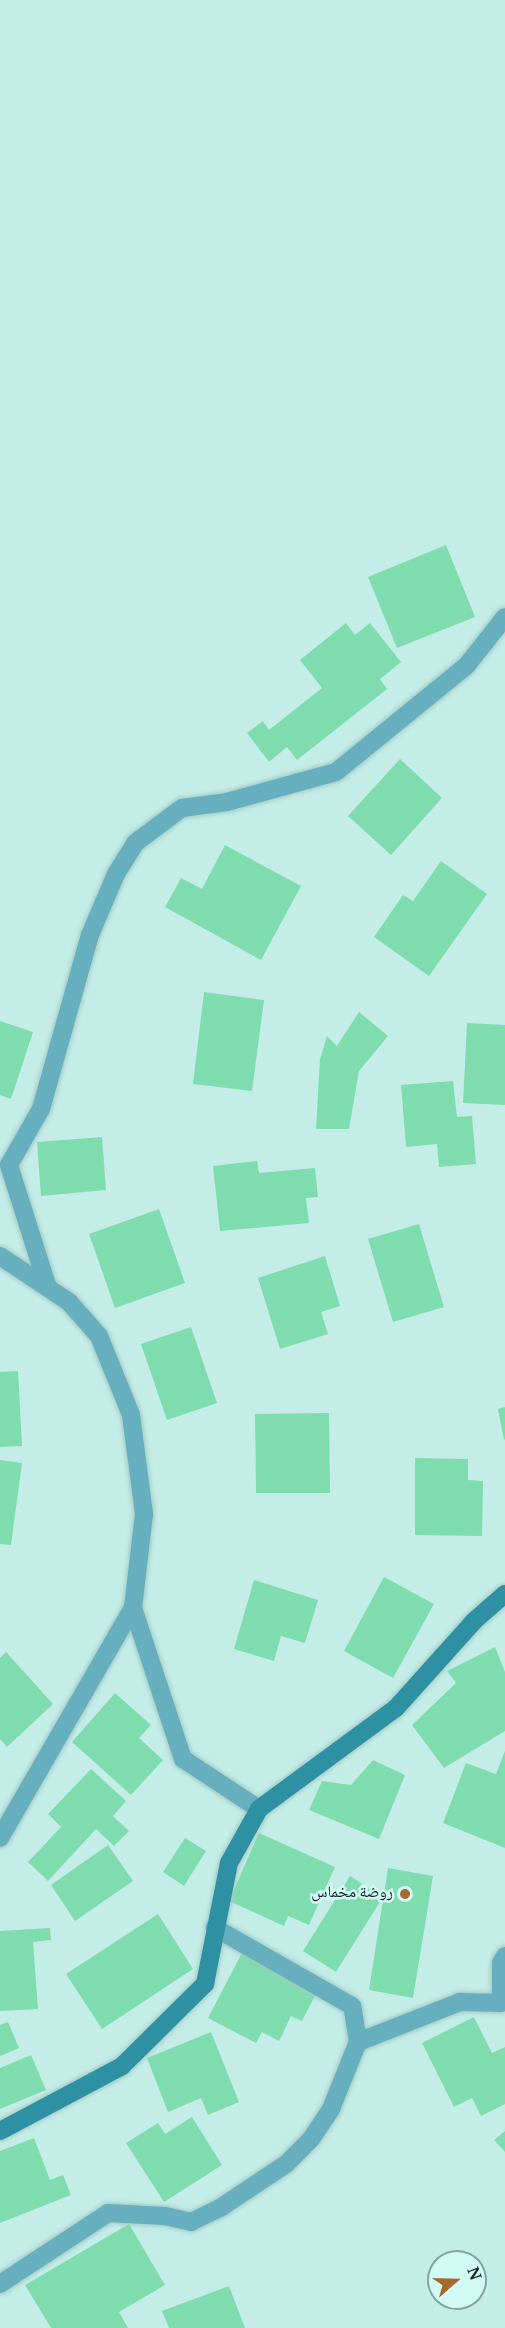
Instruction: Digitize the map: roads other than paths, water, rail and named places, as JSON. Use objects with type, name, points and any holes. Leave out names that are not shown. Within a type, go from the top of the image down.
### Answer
[{"type":"street","points":[[47,1285],[9,1165],[41,1109],[90,935],[116,874],[135,843],[182,808],[227,802],[336,772],[467,664],[505,617]]},
{"type":"street","points":[[0,1256],[47,1285],[69,1302],[99,1336],[131,1415],[144,1514],[133,1608],[0,1838]]},
{"type":"street","points":[[0,2131],[122,2066],[205,1984],[229,1863],[259,1809],[396,1708],[474,1621],[505,1594]]},
{"type":"street","points":[[133,1608],[183,1759],[259,1809]]},
{"type":"street","points":[[0,2282],[108,2213],[165,2216],[191,2222],[220,2208],[286,2163],[311,2139],[332,2109],[358,2042],[352,2006],[215,1928]]},
{"type":"street","points":[[358,2042],[460,2002],[503,2004],[501,1963],[505,1956]]},
{"type":"place","name":"روضة مخماس","points":[[405,1894]]}]
